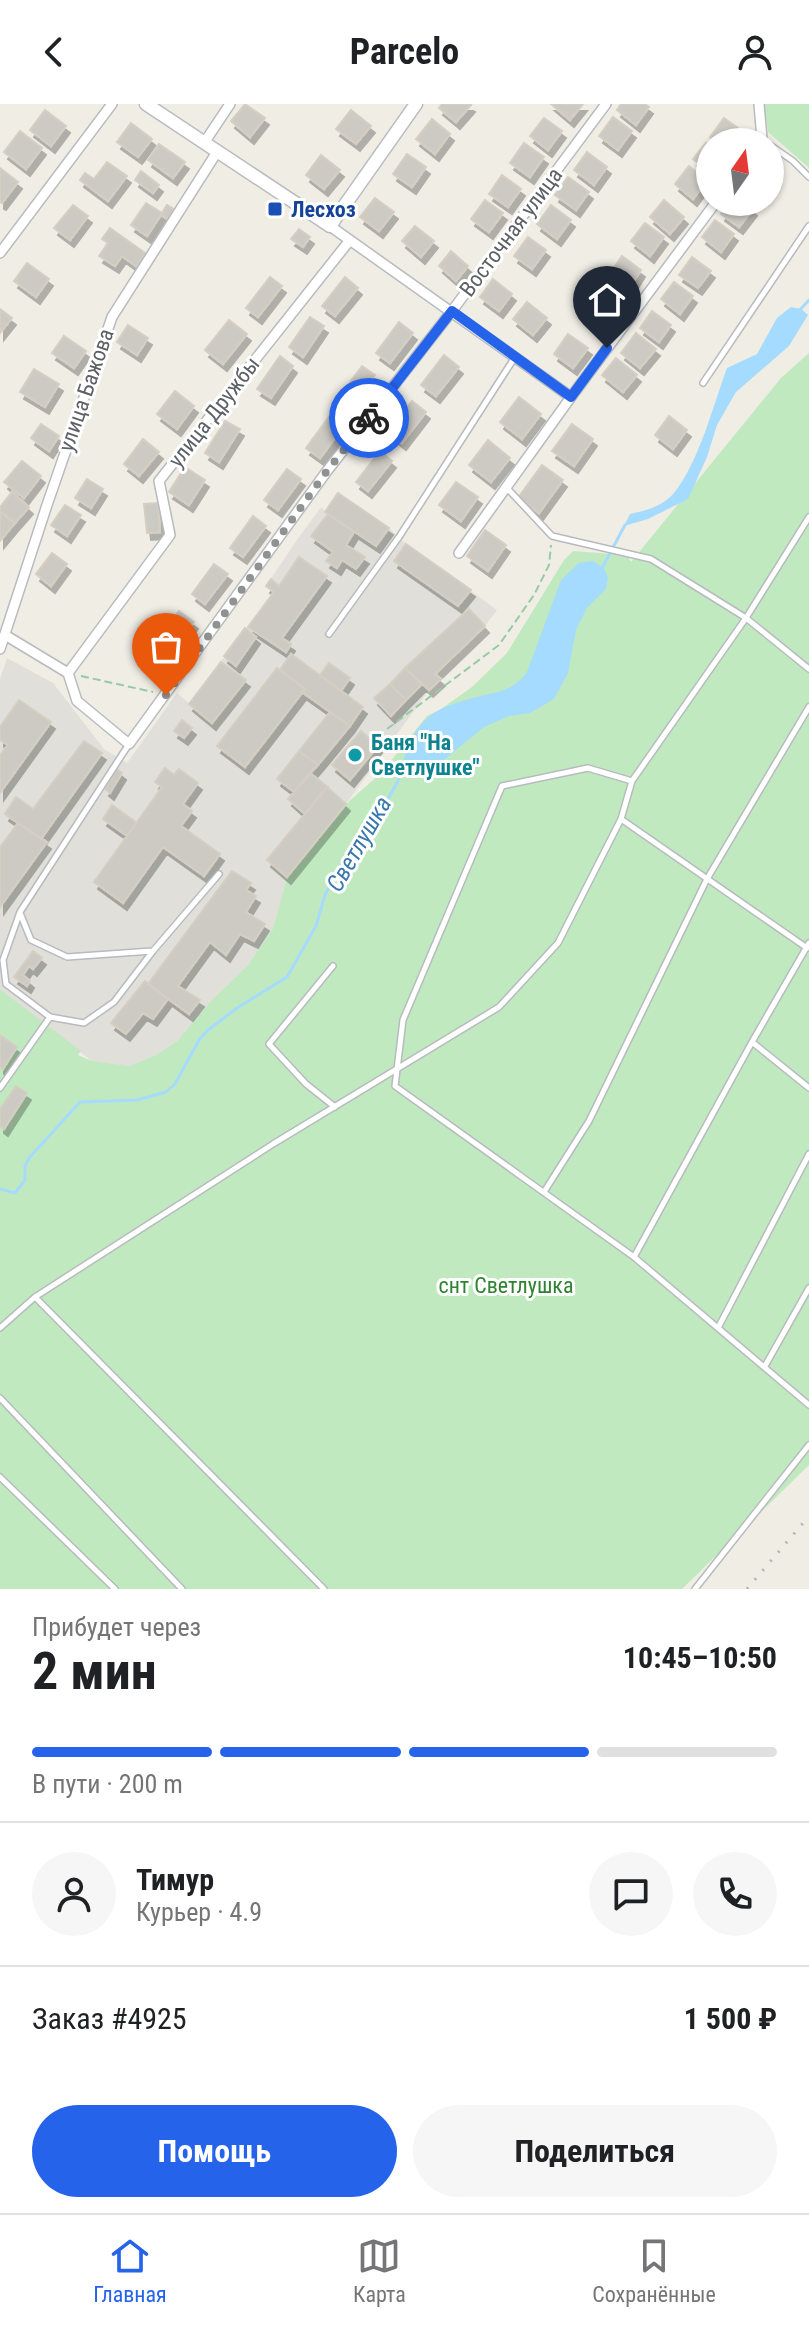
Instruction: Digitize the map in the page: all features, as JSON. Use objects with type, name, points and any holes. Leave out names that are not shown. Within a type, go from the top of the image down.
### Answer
[{"type":"street","points":[[0,253],[112,104]]},
{"type":"street","points":[[146,104],[330,226],[571,397]]},
{"type":"street","points":[[204,143],[230,104]]},
{"type":"street","points":[[330,226],[416,104]]},
{"type":"street","name":"Восточная улица","points":[[129,744],[327,471],[452,311],[606,104]]},
{"type":"street","points":[[759,104],[762,128]]},
{"type":"street","name":"улица Бажова","points":[[0,649],[112,317],[217,152]]},
{"type":"street","points":[[459,553],[706,216]]},
{"type":"street","name":"улица Дружбы","points":[[68,673],[170,535],[159,481],[350,240]]},
{"type":"street","points":[[5,635],[68,673],[77,701],[129,744]]},
{"type":"lane","points":[[784,155],[809,177]]},
{"type":"lane","points":[[703,383],[809,226]]},
{"type":"lane","points":[[329,634],[399,537],[515,357]]},
{"type":"lane","points":[[506,487],[552,536],[651,559],[746,618],[809,669]]},
{"type":"lane","points":[[0,1328],[35,1297],[273,1144],[499,1007],[558,943],[621,819],[632,781],[746,618],[809,517]]},
{"type":"lane","points":[[544,1192],[589,1121],[707,879],[809,707]]},
{"type":"lane","points":[[129,744],[20,912],[3,960],[6,984],[50,1017],[84,1023],[114,1002],[219,874]]},
{"type":"lane","points":[[632,781],[588,768],[502,786],[403,1020],[395,1086],[634,1257],[809,1405]]},
{"type":"lane","points":[[621,819],[808,945],[634,1257]]},
{"type":"lane","points":[[20,912],[31,940],[67,957],[153,951]]},
{"type":"lane","points":[[333,966],[269,1044],[306,1084],[335,1107]]},
{"type":"lane","points":[[0,1088],[50,1017]]},
{"type":"lane","points":[[752,1042],[809,1088]]},
{"type":"lane","points":[[718,1328],[809,1154]]},
{"type":"lane","points":[[765,1366],[809,1288]]},
{"type":"lane","points":[[35,1297],[324,1589]]},
{"type":"lane","points":[[0,1398],[182,1589]]},
{"type":"lane","points":[[695,1589],[809,1445]]},
{"type":"lane","points":[[0,1477],[115,1589]]},
{"type":"path","points":[[387,729],[499,645],[534,595],[549,565],[552,536]]},
{"type":"path","points":[[68,673],[166,695]]},
{"type":"shaded area","points":[[338,493],[497,610],[485,626],[436,673],[441,679],[429,690],[346,804],[287,877],[273,928],[248,965],[211,1001],[177,1041],[156,1055],[129,1066],[93,1062],[0,989],[0,679],[7,658],[53,683],[104,749],[127,763],[177,693],[189,703],[274,592],[266,586],[297,540],[321,507],[325,511]]},
{"type":"green space","points":[[764,104],[809,104],[809,168],[784,146],[784,128],[767,128]]},
{"type":"green space","name":"снт Светлушка","points":[[809,353],[809,1465],[682,1589],[0,1589],[0,989],[81,1051],[78,1055],[92,1061],[129,1066],[156,1055],[177,1041],[211,1001],[248,965],[273,928],[287,877],[346,804],[381,773],[427,716],[472,687],[507,653],[564,560],[573,551],[627,555],[631,562],[781,378]]},
{"type":"water","points":[[791,307],[801,309],[808,315],[789,346],[736,392],[717,425],[688,499],[648,519],[624,526],[630,514],[659,505],[674,493],[698,450],[727,368],[757,354],[777,318]]},
{"type":"water","points":[[593,561],[604,568],[608,578],[606,589],[587,608],[576,630],[568,673],[554,699],[530,713],[509,716],[484,727],[439,764],[424,769],[402,767],[413,736],[430,716],[453,704],[503,690],[523,677],[561,580],[579,563]]},
{"type":"building","points":[[245,104],[265,118],[250,137],[231,121]]},
{"type":"building","points":[[442,104],[471,105],[456,122],[439,108]]},
{"type":"building","points":[[551,104],[583,104],[570,120]]},
{"type":"building","points":[[621,104],[645,104],[649,107],[636,125],[617,110]]},
{"type":"building","points":[[45,110],[66,126],[51,146],[30,130]]},
{"type":"building","points":[[351,110],[371,126],[356,144],[336,129]]},
{"type":"building","points":[[613,117],[632,131],[618,150],[599,136]]},
{"type":"building","points":[[544,118],[562,131],[548,150],[530,136]]},
{"type":"building","points":[[724,118],[738,128],[717,128]]},
{"type":"building","points":[[432,119],[450,134],[435,154],[416,139]]},
{"type":"building","points":[[131,123],[152,139],[138,157],[117,142]]},
{"type":"building","points":[[20,131],[42,148],[26,169],[4,152]]},
{"type":"building","points":[[524,143],[544,157],[530,177],[510,163]]},
{"type":"building","points":[[159,144],[185,162],[173,178],[148,160]]},
{"type":"building","points":[[587,152],[607,167],[594,185],[574,170]]},
{"type":"building","points":[[407,154],[426,167],[412,187],[393,174]]},
{"type":"building","points":[[321,155],[340,170],[324,189],[306,175]]},
{"type":"building","points":[[107,162],[127,176],[108,201],[80,180],[85,173],[94,179]]},
{"type":"building","points":[[689,166],[696,172],[696,195],[693,199],[675,184]]},
{"type":"building","points":[[0,168],[18,182],[2,203],[0,202]]},
{"type":"building","points":[[141,171],[159,185],[153,193],[135,180]]},
{"type":"building","points":[[502,175],[521,189],[508,207],[489,194]]},
{"type":"building","points":[[568,177],[589,192],[576,210],[555,195]]},
{"type":"building","points":[[375,198],[394,212],[379,231],[360,217]]},
{"type":"building","points":[[485,200],[503,213],[489,232],[471,219]]},
{"type":"building","points":[[664,200],[684,217],[670,234],[650,217]]},
{"type":"building","points":[[146,203],[162,213],[167,205],[175,210],[169,220],[161,215],[147,236],[131,225]]},
{"type":"building","points":[[73,205],[88,216],[70,240],[54,228]]},
{"type":"building","points":[[551,205],[571,220],[557,239],[537,224]]},
{"type":"building","points":[[724,216],[748,216],[739,227]]},
{"type":"building","points":[[715,220],[734,234],[721,252],[702,237]]},
{"type":"building","points":[[645,223],[664,237],[650,256],[631,241]]},
{"type":"building","points":[[415,226],[434,241],[421,257],[402,241]]},
{"type":"building","points":[[110,228],[145,253],[136,266],[122,256],[115,266],[99,256],[108,243],[102,239]]},
{"type":"building","points":[[299,229],[310,237],[303,247],[291,239]]},
{"type":"building","points":[[528,237],[546,250],[532,269],[514,256]]},
{"type":"building","points":[[451,251],[468,266],[456,281],[439,266]]},
{"type":"building","points":[[622,256],[641,270],[629,289],[609,275]]},
{"type":"building","points":[[692,257],[711,271],[698,288],[679,275]]},
{"type":"building","points":[[27,263],[49,279],[36,297],[14,281]]},
{"type":"building","points":[[270,277],[282,286],[258,317],[246,308]]},
{"type":"building","points":[[345,277],[358,288],[335,316],[322,306]]},
{"type":"building","points":[[493,279],[512,294],[499,311],[480,297]]},
{"type":"building","points":[[674,282],[693,296],[680,314],[661,299]]},
{"type":"building","points":[[598,293],[616,307],[602,324],[584,310]]},
{"type":"building","points":[[527,302],[547,318],[533,335],[513,319]]},
{"type":"building","points":[[0,309],[12,318],[0,333]]},
{"type":"building","points":[[652,311],[671,325],[659,342],[640,328]]},
{"type":"building","points":[[310,317],[324,326],[303,357],[289,347]]},
{"type":"building","points":[[229,320],[247,334],[223,364],[205,350]]},
{"type":"building","points":[[399,322],[413,333],[390,363],[376,353]]},
{"type":"building","points":[[128,325],[148,338],[137,355],[117,342]]},
{"type":"building","points":[[636,333],[656,349],[640,368],[621,353]]},
{"type":"building","points":[[568,334],[588,348],[573,368],[554,354]]},
{"type":"building","points":[[64,336],[86,351],[74,368],[52,353]]},
{"type":"building","points":[[444,355],[459,367],[436,396],[421,385]]},
{"type":"building","points":[[280,356],[293,366],[271,398],[257,389]]},
{"type":"building","points":[[616,358],[637,375],[623,392],[602,375]]},
{"type":"building","points":[[362,366],[375,375],[352,406],[339,397]]},
{"type":"building","points":[[34,369],[59,384],[45,407],[20,392]]},
{"type":"building","points":[[175,391],[194,406],[177,429],[157,414]]},
{"type":"building","points":[[519,397],[541,414],[522,439],[500,422]]},
{"type":"building","points":[[412,401],[426,412],[402,443],[388,432]]},
{"type":"building","points":[[669,416],[687,430],[673,449],[655,435]]},
{"type":"building","points":[[329,417],[343,427],[320,458],[306,448]]},
{"type":"building","points":[[225,421],[240,429],[219,462],[205,453]]},
{"type":"building","points":[[41,424],[59,436],[49,451],[31,438]]},
{"type":"building","points":[[572,424],[593,439],[574,466],[552,451]]},
{"type":"building","points":[[143,439],[159,452],[139,476],[124,464]]},
{"type":"building","points":[[488,440],[510,458],[491,482],[469,465]]},
{"type":"building","points":[[380,451],[392,461],[368,491],[356,482]]},
{"type":"building","points":[[22,461],[41,476],[24,498],[4,482]]},
{"type":"building","points":[[542,465],[563,480],[539,513],[518,498]]},
{"type":"building","points":[[185,467],[205,480],[189,505],[169,492]]},
{"type":"building","points":[[287,469],[301,479],[278,510],[264,500]]},
{"type":"building","points":[[87,479],[103,489],[91,508],[75,498]]},
{"type":"building","points":[[456,482],[478,497],[461,521],[439,505]]},
{"type":"building","points":[[12,492],[29,507],[15,523],[0,511]]},
{"type":"building","points":[[338,493],[389,528],[376,546],[325,512]]},
{"type":"building","points":[[158,503],[160,532],[147,533],[144,504]]},
{"type":"building","points":[[65,505],[81,515],[67,536],[51,525]]},
{"type":"building","points":[[0,511],[15,523],[0,541]]},
{"type":"building","points":[[328,514],[354,532],[346,545],[365,557],[356,569],[342,560],[337,568],[326,561],[333,552],[311,536]]},
{"type":"building","points":[[253,516],[266,526],[243,557],[230,548]]},
{"type":"building","points":[[485,530],[506,545],[488,571],[467,556]]},
{"type":"building","points":[[406,544],[471,590],[458,606],[394,561]]},
{"type":"building","points":[[52,553],[67,564],[51,586],[36,574]]},
{"type":"building","points":[[299,557],[327,576],[282,638],[291,644],[286,652],[248,627],[274,592],[266,586],[271,579],[279,586]]},
{"type":"building","points":[[214,564],[228,574],[205,604],[192,594]]},
{"type":"building","points":[[469,609],[485,626],[435,674],[441,679],[429,690],[405,668]]},
{"type":"building","points":[[179,611],[194,622],[170,652],[156,642]]},
{"type":"building","points":[[245,628],[256,637],[236,666],[224,656]]},
{"type":"building","points":[[291,654],[363,707],[350,726],[302,692],[305,689],[280,670]]},
{"type":"building","points":[[221,662],[246,680],[212,723],[189,704]]},
{"type":"building","points":[[329,663],[350,678],[341,691],[320,675]]},
{"type":"building","points":[[277,668],[305,689],[245,767],[217,746]]},
{"type":"building","points":[[405,668],[422,684],[406,700],[390,684]]},
{"type":"building","points":[[390,684],[406,700],[391,716],[374,698]]},
{"type":"building","points":[[19,700],[51,722],[0,793],[0,755],[8,745],[0,740],[0,727]]},
{"type":"building","points":[[330,712],[350,726],[318,765],[299,751]]},
{"type":"building","points":[[182,720],[192,728],[184,738],[174,731]]},
{"type":"building","name":"Баня \"На Светлушке\"","points":[[361,731],[378,746],[350,780],[332,765]]},
{"type":"building","points":[[84,741],[102,753],[41,839],[5,814],[16,797],[33,809]]},
{"type":"building","points":[[299,751],[318,765],[294,792],[277,779]]},
{"type":"building","points":[[165,768],[174,775],[179,769],[198,783],[183,804],[192,811],[181,826],[220,854],[204,876],[163,847],[123,903],[94,882],[162,787],[155,782]]},
{"type":"building","points":[[117,769],[122,773],[110,793],[105,789]]},
{"type":"building","points":[[310,773],[329,788],[305,814],[288,799]]},
{"type":"building","points":[[327,787],[346,804],[287,877],[267,860]]},
{"type":"building","points":[[112,805],[137,823],[127,836],[103,819]]},
{"type":"building","points":[[18,823],[47,842],[0,907],[0,847]]},
{"type":"building","points":[[232,871],[251,883],[246,890],[256,896],[246,912],[265,924],[254,941],[240,934],[226,955],[210,942],[178,986],[200,1000],[189,1014],[148,984]]},
{"type":"building","points":[[33,951],[42,958],[33,969],[29,966],[23,975],[30,981],[27,986],[14,977]]},
{"type":"building","points":[[145,981],[168,999],[153,1019],[143,1013],[126,1034],[111,1023]]},
{"type":"building","points":[[0,1035],[17,1047],[3,1069],[0,1067]]},
{"type":"building","points":[[16,1086],[27,1093],[4,1129],[0,1126],[0,1109]]},
{"type":"waterway","name":"Светлушка","points":[[798,312],[809,300]]},
{"type":"waterway","name":"Светлушка","points":[[601,570],[625,525]]},
{"type":"waterway","name":"Светлушка","points":[[0,1189],[15,1193],[25,1180],[25,1166],[29,1158],[80,1102],[137,1100],[166,1092],[175,1084],[199,1040],[208,1030],[287,977],[316,926],[325,895],[338,869],[378,816],[404,766]]},
{"type":"railway","points":[[747,1589],[809,1516]]},
{"type":"way so far","points":[[166,695],[327,471],[369,418]]},
{"type":"place","name":"Лесхоз","points":[[275,209]]},
{"type":"place","name":"Баня \"На Светлушке\"","points":[[355,755]]},
{"type":"route","points":[[369,418],[452,311],[571,397],[607,348]]}]
